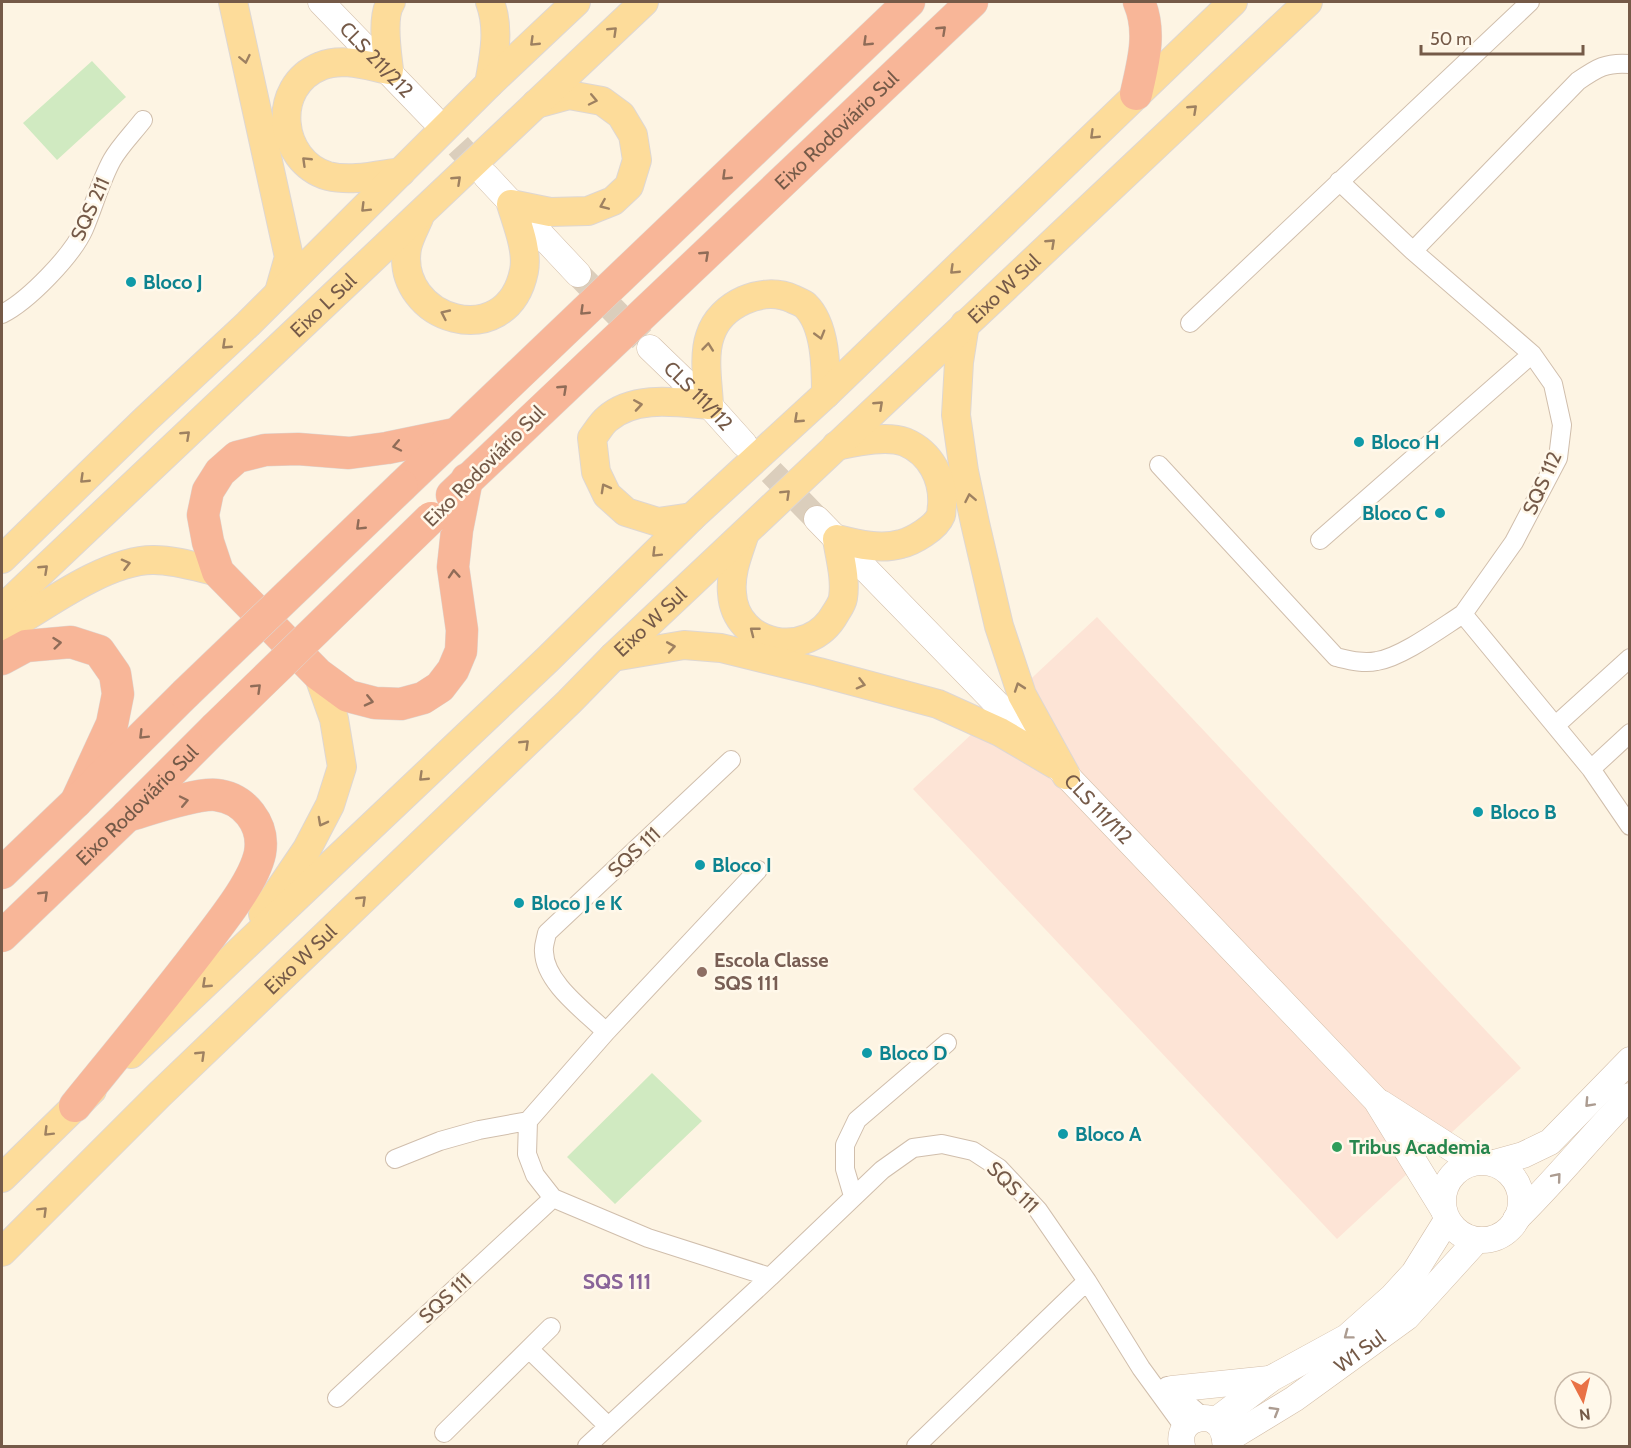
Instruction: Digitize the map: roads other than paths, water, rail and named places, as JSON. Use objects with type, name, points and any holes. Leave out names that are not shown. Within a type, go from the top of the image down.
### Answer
[{"type":"highway","name":"Eixo Rodoviário Sul","points":[[2,873],[184,694],[909,2]]},
{"type":"highway","name":"Eixo Rodoviário Sul","points":[[2,936],[431,518],[467,479],[972,2]]},
{"type":"highway","points":[[1136,94],[1147,45],[1144,14],[1139,2]]},
{"type":"highway","points":[[455,434],[349,453],[298,448],[265,450],[237,457],[220,472],[208,491],[203,515],[208,542],[218,572],[318,674],[348,696],[375,703],[401,704],[423,698],[440,687],[453,670],[461,651],[462,630],[453,567],[457,530],[467,479]]},
{"type":"highway","points":[[2,658],[26,646],[71,642],[99,651],[115,674],[118,694],[112,724],[76,802]]},
{"type":"highway","points":[[75,1106],[216,929],[246,887],[260,852],[258,823],[241,803],[215,795],[184,800],[127,816]]},
{"type":"main road","points":[[233,2],[289,257],[278,295]]},
{"type":"main road","points":[[391,2],[388,6],[385,36],[389,70],[348,62],[321,66],[302,79],[288,99],[286,121],[292,144],[307,165],[327,175],[351,179],[401,172]]},
{"type":"main road","points":[[489,84],[496,42],[495,16],[490,2]]},
{"type":"main road","name":"Eixo L Sul","points":[[2,559],[278,295],[489,84],[576,2]]},
{"type":"main road","name":"Eixo L Sul","points":[[2,609],[644,2]]},
{"type":"main road","points":[[2,1178],[75,1106],[229,963],[548,659],[692,517],[826,394],[1233,2]]},
{"type":"main road","name":"Eixo W Sul","points":[[2,1252],[159,1095],[614,657],[1308,2]]},
{"type":"main road","points":[[421,214],[407,248],[408,269],[415,291],[430,307],[454,318],[482,320],[501,312],[516,293],[524,270],[524,252],[511,204],[550,212],[588,211],[613,201],[629,186],[637,160],[633,135],[621,115],[602,101],[569,95],[536,104]]},
{"type":"main road","points":[[692,517],[658,522],[626,512],[607,495],[596,472],[592,438],[607,419],[630,405],[667,402],[709,405],[707,358],[709,337],[718,318],[738,304],[756,296],[783,294],[805,305],[817,325],[826,356],[826,394]]},
{"type":"main road","points":[[965,324],[959,362],[956,415],[964,471],[975,523],[999,626],[1022,695],[1061,770]]},
{"type":"main road","points":[[827,529],[868,546],[900,545],[923,535],[941,515],[943,491],[936,471],[926,456],[904,442],[875,439],[837,446]]},
{"type":"main road","points":[[744,535],[734,566],[732,594],[739,618],[757,635],[779,644],[808,640],[830,623],[843,600],[843,570],[827,529]]},
{"type":"main road","points":[[2,632],[102,572],[127,563],[154,560],[218,572]]},
{"type":"main road","points":[[614,657],[684,645],[721,648],[798,667],[938,705],[1000,732],[1061,770]]},
{"type":"main road","points":[[229,963],[307,849],[330,805],[342,767],[334,719],[318,674]]},
{"type":"street","name":"CLS 211/212","points":[[321,2],[432,117]]},
{"type":"street","points":[[1190,324],[1530,2]]},
{"type":"street","points":[[1413,252],[1578,81],[1598,67],[1616,63],[1629,64]]},
{"type":"street","name":"SQS 211","points":[[2,314],[45,279],[70,253],[84,229],[100,184],[113,157],[143,120]]},
{"type":"street","points":[[486,176],[578,274]]},
{"type":"street","name":"SQS 112","points":[[1159,465],[1336,657],[1356,662],[1377,661],[1396,655],[1463,614],[1514,542],[1558,458],[1562,425],[1553,384],[1532,354],[1413,252],[1339,181]]},
{"type":"street","name":"CLS 111/112","points":[[650,348],[709,405],[744,444]]},
{"type":"street","points":[[1320,540],[1532,354]]},
{"type":"street","name":"CLS 111/112","points":[[827,529],[1376,1100],[1445,1215]]},
{"type":"street","points":[[1463,614],[1591,769],[1629,826]]},
{"type":"street","points":[[1556,725],[1629,658]]},
{"type":"street","points":[[1591,769],[1629,733]]},
{"type":"street","name":"SQS 111","points":[[606,1032],[556,984],[549,972],[544,952],[547,933],[731,760]]},
{"type":"street","points":[[395,1159],[479,1130],[528,1121],[606,1032],[758,870]]},
{"type":"street","points":[[853,1196],[845,1169],[845,1145],[857,1120],[947,1043]]},
{"type":"street","points":[[1629,1060],[1550,1142],[1523,1155],[1483,1162],[1455,1171],[1444,1188],[1445,1215],[1455,1230],[1477,1240],[1493,1238],[1506,1231],[1629,1096]]},
{"type":"street","name":"CLS 111/112","points":[[1376,1100],[1483,1162]]},
{"type":"street","points":[[528,1121],[527,1154],[536,1175],[553,1198],[648,1238],[770,1277]]},
{"type":"street","name":"SQS 111","points":[[587,1446],[882,1170],[913,1148],[942,1144],[973,1151],[999,1168],[1038,1210],[1087,1281],[1141,1368],[1198,1436]]},
{"type":"street","points":[[1483,1162],[1506,1169],[1515,1179],[1521,1192],[1521,1206],[1516,1219]]},
{"type":"street","name":"SQS 111","points":[[337,1398],[553,1198]]},
{"type":"street","name":"W1 Sul","points":[[1198,1436],[1272,1378],[1347,1337],[1392,1297],[1414,1273],[1445,1215]]},
{"type":"street","name":"W1 Sul","points":[[1198,1436],[1294,1399],[1407,1317],[1477,1240]]},
{"type":"street","points":[[916,1446],[1087,1281]]},
{"type":"street","points":[[444,1433],[551,1327]]},
{"type":"street","points":[[530,1350],[608,1426]]},
{"type":"street","name":"SQS 111","points":[[1141,1368],[1172,1389],[1198,1436]]},
{"type":"street","points":[[1172,1389],[1272,1378]]},
{"type":"tunnel","points":[[432,117],[486,176]]},
{"type":"tunnel","points":[[578,274],[642,339]]},
{"type":"tunnel","points":[[744,444],[817,519]]},
{"type":"place","name":"Bloco J","points":[[131,282]]},
{"type":"place","name":"Bloco H","points":[[1359,442]]},
{"type":"place","name":"Bloco C","points":[[1440,513]]},
{"type":"place","name":"Bloco B","points":[[1478,812]]},
{"type":"place","name":"Bloco I","points":[[700,865]]},
{"type":"place","name":"Bloco J e K","points":[[519,903]]},
{"type":"place","name":"Escola Classe SQS 111","points":[[702,972]]},
{"type":"place","name":"Bloco D","points":[[867,1053]]},
{"type":"place","name":"Bloco A","points":[[1063,1134]]},
{"type":"place","name":"Tribus Academia","points":[[1337,1147]]},
{"type":"district","name":"SQS 111","points":[[617,1281]]}]
